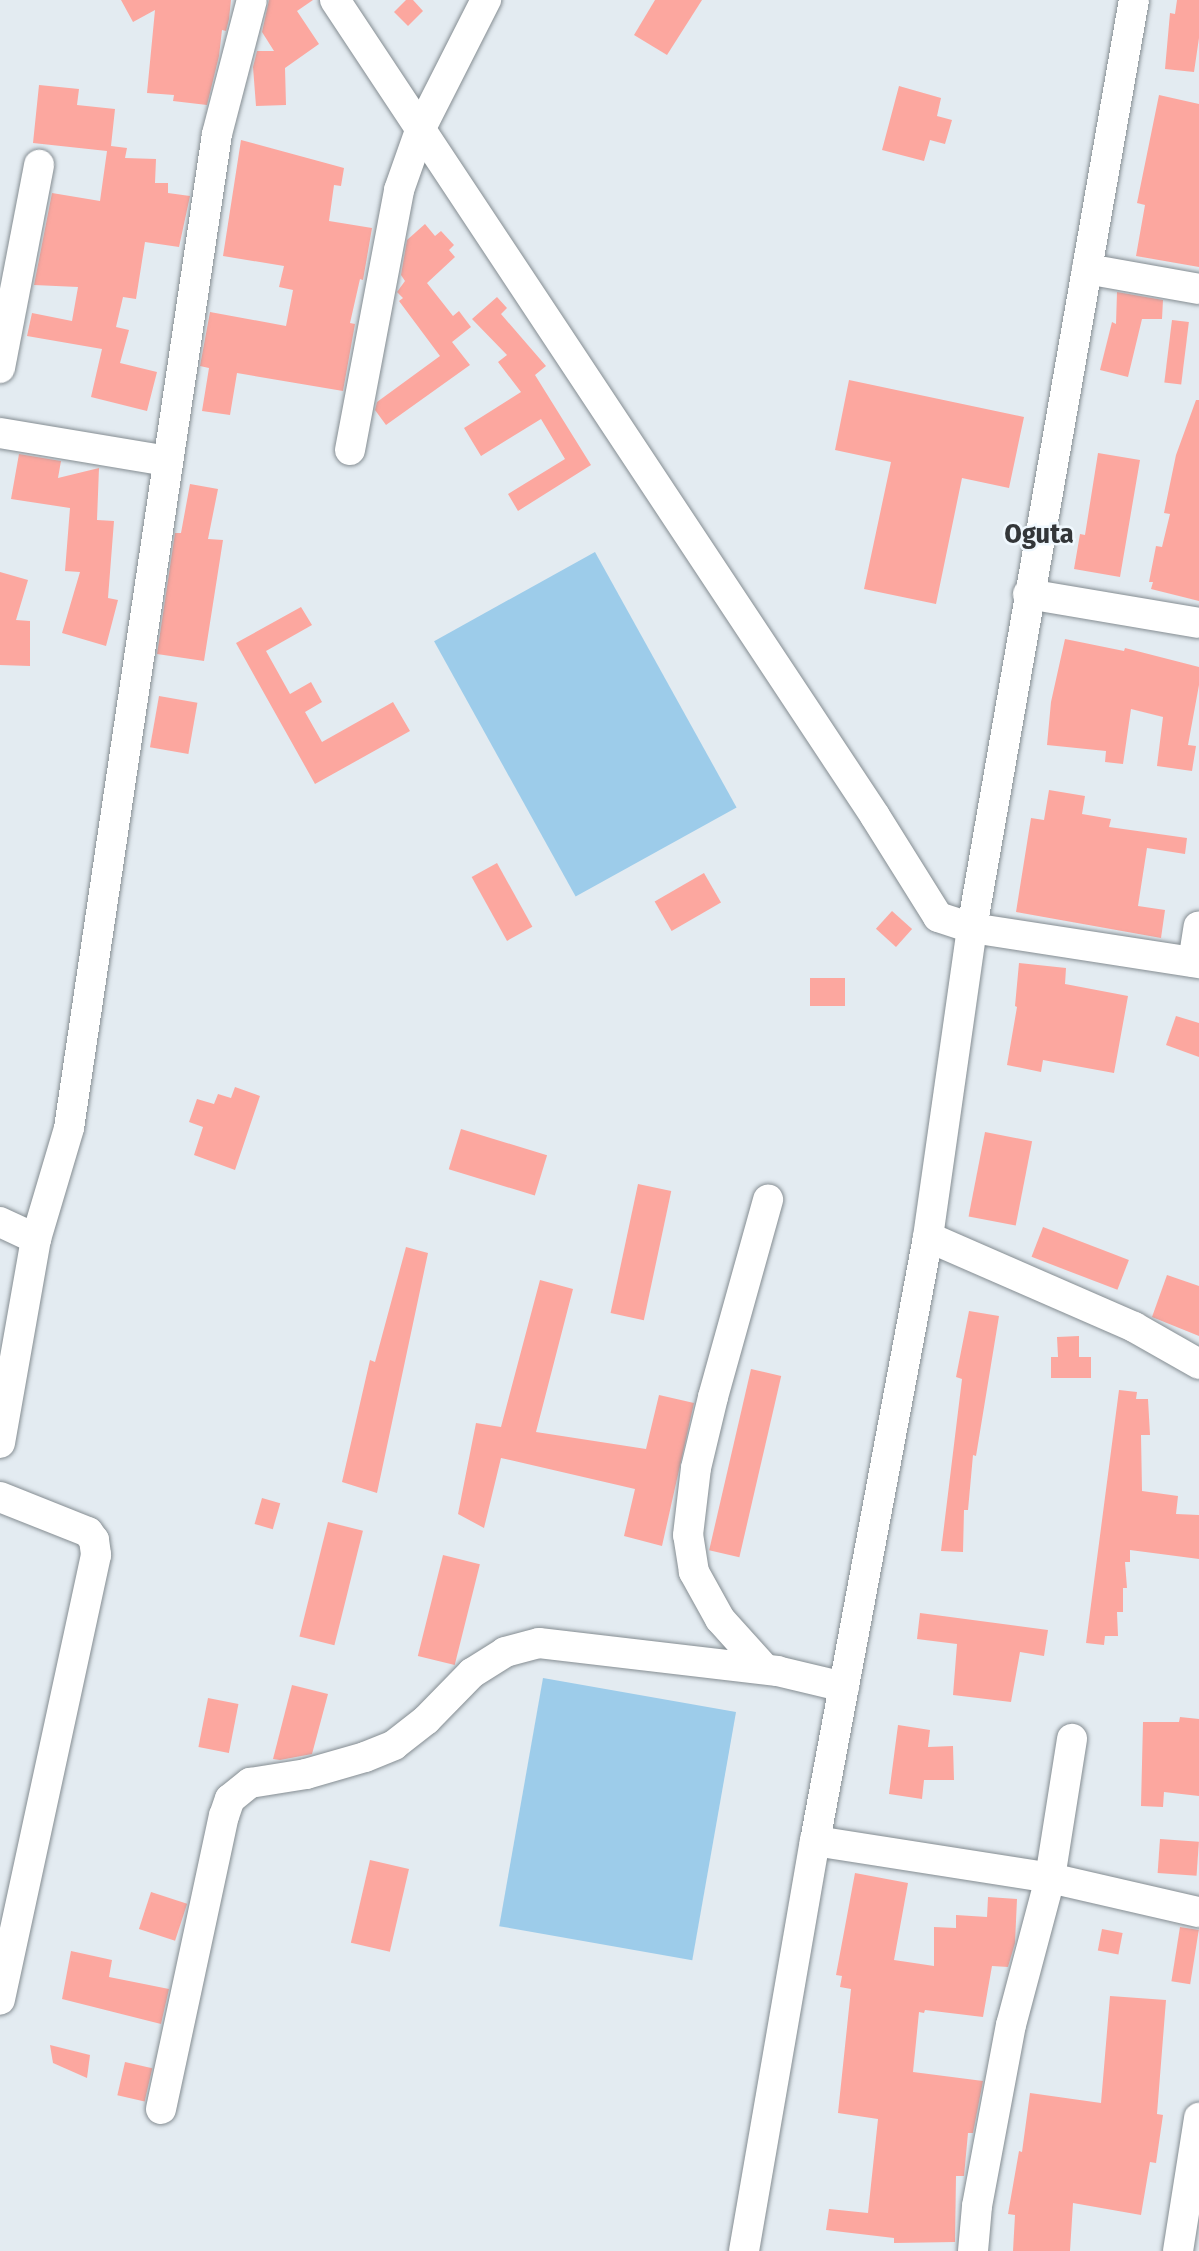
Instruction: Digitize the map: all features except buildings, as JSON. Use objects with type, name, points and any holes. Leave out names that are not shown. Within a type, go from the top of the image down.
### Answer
[{"type":"street","points":[[0,1443],[36,1239],[69,1128],[217,134],[252,0]]},
{"type":"street","points":[[335,0],[938,916],[972,928],[1196,963],[1199,926]]},
{"type":"street","points":[[350,450],[399,190],[421,128],[486,0]]},
{"type":"street","points":[[744,2251],[815,1841],[928,1237],[972,928],[1028,594],[1134,0]]},
{"type":"street","points":[[0,368],[39,165]]},
{"type":"street","points":[[1087,269],[1199,289]]},
{"type":"street","points":[[0,433],[167,461]]},
{"type":"street","points":[[1028,594],[1199,623]]},
{"type":"street","points":[[765,1669],[720,1619],[694,1572],[688,1535],[696,1468],[768,1200]]},
{"type":"street","points":[[0,1222],[36,1239]]},
{"type":"street","points":[[928,1237],[1134,1327],[1199,1364]]},
{"type":"street","points":[[0,1497],[88,1532],[94,1540],[96,1555],[0,1998]]},
{"type":"street","points":[[161,2109],[225,1816],[230,1799],[250,1783],[306,1774],[365,1757],[394,1745],[426,1720],[472,1673],[505,1652],[539,1643],[765,1669],[844,1687]]},
{"type":"street","points":[[973,2251],[977,2206],[1011,2025],[1050,1878],[1072,1739]]},
{"type":"street","points":[[815,1841],[1050,1878],[1199,1912]]},
{"type":"street","points":[[1178,2251],[1199,2118]]},
{"type":"shaded area","points":[[595,552],[737,807],[576,897],[434,641]]},
{"type":"shaded area","points":[[543,1678],[736,1712],[692,1960],[499,1926]]},
{"type":"district","name":"Oguta","points":[[1039,534]]}]
